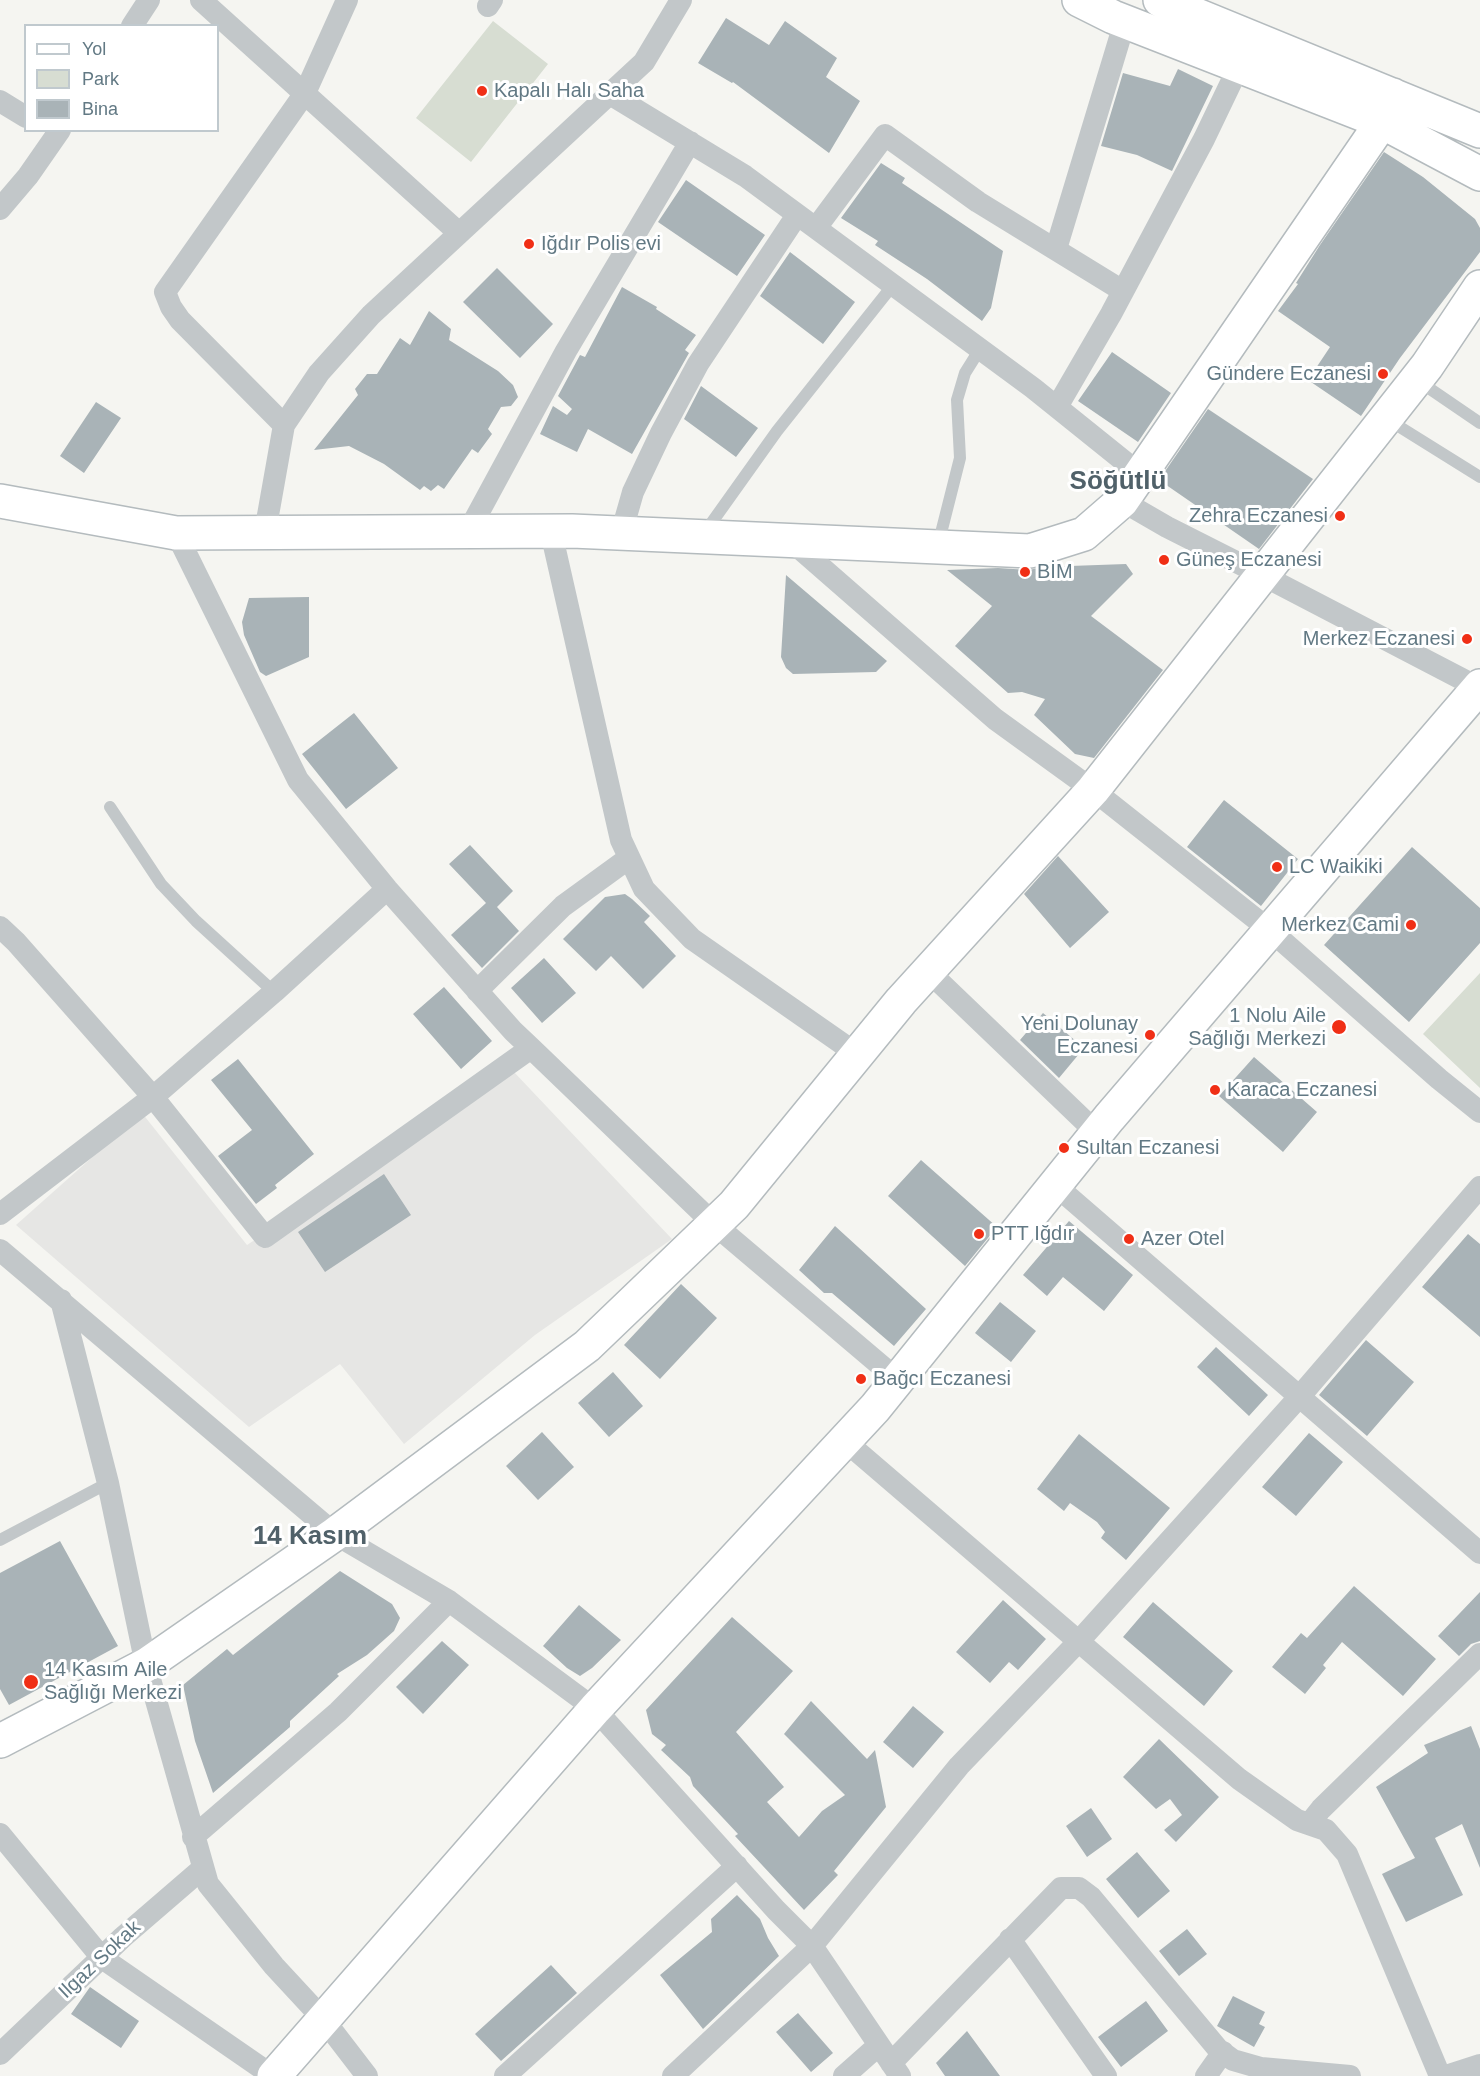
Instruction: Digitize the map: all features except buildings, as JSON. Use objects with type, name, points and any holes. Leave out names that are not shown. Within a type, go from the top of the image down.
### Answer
[{"type":"street","points":[[133,24],[149,0]]},
{"type":"street","points":[[201,0],[459,233]]},
{"type":"street","points":[[284,425],[180,320],[165,292],[305,93],[347,0]]},
{"type":"street","points":[[265,532],[284,425],[319,373],[371,315],[644,62],[681,0]]},
{"type":"street","points":[[1079,0],[1125,21],[1239,66],[1387,109],[1480,130]]},
{"type":"street","points":[[1160,0],[1387,109],[1480,174]]},
{"type":"street","points":[[1056,249],[1125,21]]},
{"type":"street","points":[[1057,407],[1123,291],[1239,66]]},
{"type":"street","points":[[610,94],[745,176],[1057,407],[1140,474]]},
{"type":"street","points":[[0,101],[24,116]]},
{"type":"street","points":[[6,499],[176,533],[551,532],[1030,550],[1084,534],[1122,501],[1387,109]]},
{"type":"street","points":[[0,209],[28,176],[54,132]]},
{"type":"street","points":[[816,228],[885,135],[978,202],[1123,291]]},
{"type":"street","points":[[468,532],[566,351],[690,142]]},
{"type":"street","points":[[621,534],[633,492],[698,364],[797,215]]},
{"type":"street","points":[[0,1741],[146,1665],[335,1534],[587,1346],[734,1205],[928,971],[1092,790],[1416,380],[1480,287]]},
{"type":"street","points":[[0,1834],[102,1958],[273,2076],[596,1709],[875,1408],[1097,1133],[1479,687],[1167,527],[1122,501]]},
{"type":"street","points":[[551,532],[621,840],[644,889],[692,939],[857,1054]]},
{"type":"street","points":[[176,533],[298,780],[387,889],[531,1048],[714,1224],[898,1380]]},
{"type":"street","points":[[790,540],[995,719],[1092,790],[1271,931],[1439,1079],[1480,1112]]},
{"type":"street","points":[[477,991],[563,906],[629,858]]},
{"type":"street","points":[[0,1214],[153,1096],[274,992],[387,889]]},
{"type":"street","points":[[0,927],[153,1096],[265,1237],[531,1048]]},
{"type":"street","points":[[928,971],[1097,1133]]},
{"type":"street","points":[[1055,1185],[1480,1553]]},
{"type":"street","points":[[673,2076],[813,1946],[958,1766],[1079,1641],[1300,1396],[1480,1187]]},
{"type":"street","points":[[0,1250],[335,1534],[449,1601],[596,1709],[776,1910],[813,1946],[890,2061]]},
{"type":"street","points":[[61,1300],[108,1483],[146,1665],[208,1884],[274,1966],[324,2020],[367,2076]]},
{"type":"street","points":[[844,1441],[1239,1779],[1298,1820],[1326,1830],[1347,1854],[1440,2076]]},
{"type":"street","points":[[193,1837],[338,1712],[449,1601]]},
{"type":"street","points":[[1309,1824],[1321,1809],[1480,1654]]},
{"type":"street","points":[[505,2076],[737,1866]]},
{"type":"street","name":"Ilgaz Sokak","points":[[0,2054],[102,1958],[203,1868]]},
{"type":"street","points":[[844,2076],[890,2061],[1061,1888],[1078,1888],[1090,1898],[1223,2052],[1233,2060],[1261,2068],[1350,2076]]},
{"type":"street","points":[[1010,1939],[1106,2076]]},
{"type":"street","points":[[1206,2076],[1223,2052]]},
{"type":"street","points":[[1446,2076],[1473,2070]]},
{"type":"lane","points":[[702,537],[777,432],[893,285]]},
{"type":"lane","points":[[938,546],[960,458],[957,400],[965,373],[980,349]]},
{"type":"lane","points":[[1416,380],[1480,423]]},
{"type":"lane","points":[[1386,418],[1480,477]]},
{"type":"lane","points":[[110,807],[161,885],[196,921],[274,992]]},
{"type":"lane","points":[[0,1540],[108,1483]]},
{"type":"shaded area","points":[[513,1071],[672,1239],[535,1335],[404,1444],[340,1364],[249,1427],[16,1225],[142,1113],[247,1245]]},
{"type":"green space","name":"Kapalı Halı Saha","points":[[493,21],[548,64],[471,162],[416,118]]},
{"type":"green space","points":[[1480,973],[1480,1088],[1423,1034]]},
{"type":"place","name":"Kapalı Halı Saha","points":[[482,91]]},
{"type":"place","name":"Iğdır Polis evi","points":[[529,244]]},
{"type":"place","name":"Gündere Eczanesi","points":[[1383,374]]},
{"type":"place","name":"Zehra Eczanesi","points":[[1340,516]]},
{"type":"place","name":"Güneş Eczanesi","points":[[1164,560]]},
{"type":"place","name":"BİM","points":[[1025,572]]},
{"type":"place","name":"Merkez Eczanesi","points":[[1467,639]]},
{"type":"place","name":"LC Waikiki","points":[[1277,867]]},
{"type":"place","name":"Merkez Cami","points":[[1411,925]]},
{"type":"place","name":"1 Nolu Aile Sağlığı Merkezi","points":[[1339,1027]]},
{"type":"place","name":"Yeni Dolunay Eczanesi","points":[[1150,1035]]},
{"type":"place","name":"Karaca Eczanesi","points":[[1215,1090]]},
{"type":"place","name":"Sultan Eczanesi","points":[[1064,1148]]},
{"type":"place","name":"PTT Iğdır","points":[[979,1234]]},
{"type":"place","name":"Azer Otel","points":[[1129,1239]]},
{"type":"place","name":"Bağcı Eczanesi","points":[[861,1379]]},
{"type":"place","name":"14 Kasım Aile Sağlığı Merkezi","points":[[31,1682]]},
{"type":"district","name":"Söğütlü","points":[[1118,482]]},
{"type":"district","name":"14 Kasım","points":[[310,1537]]}]
